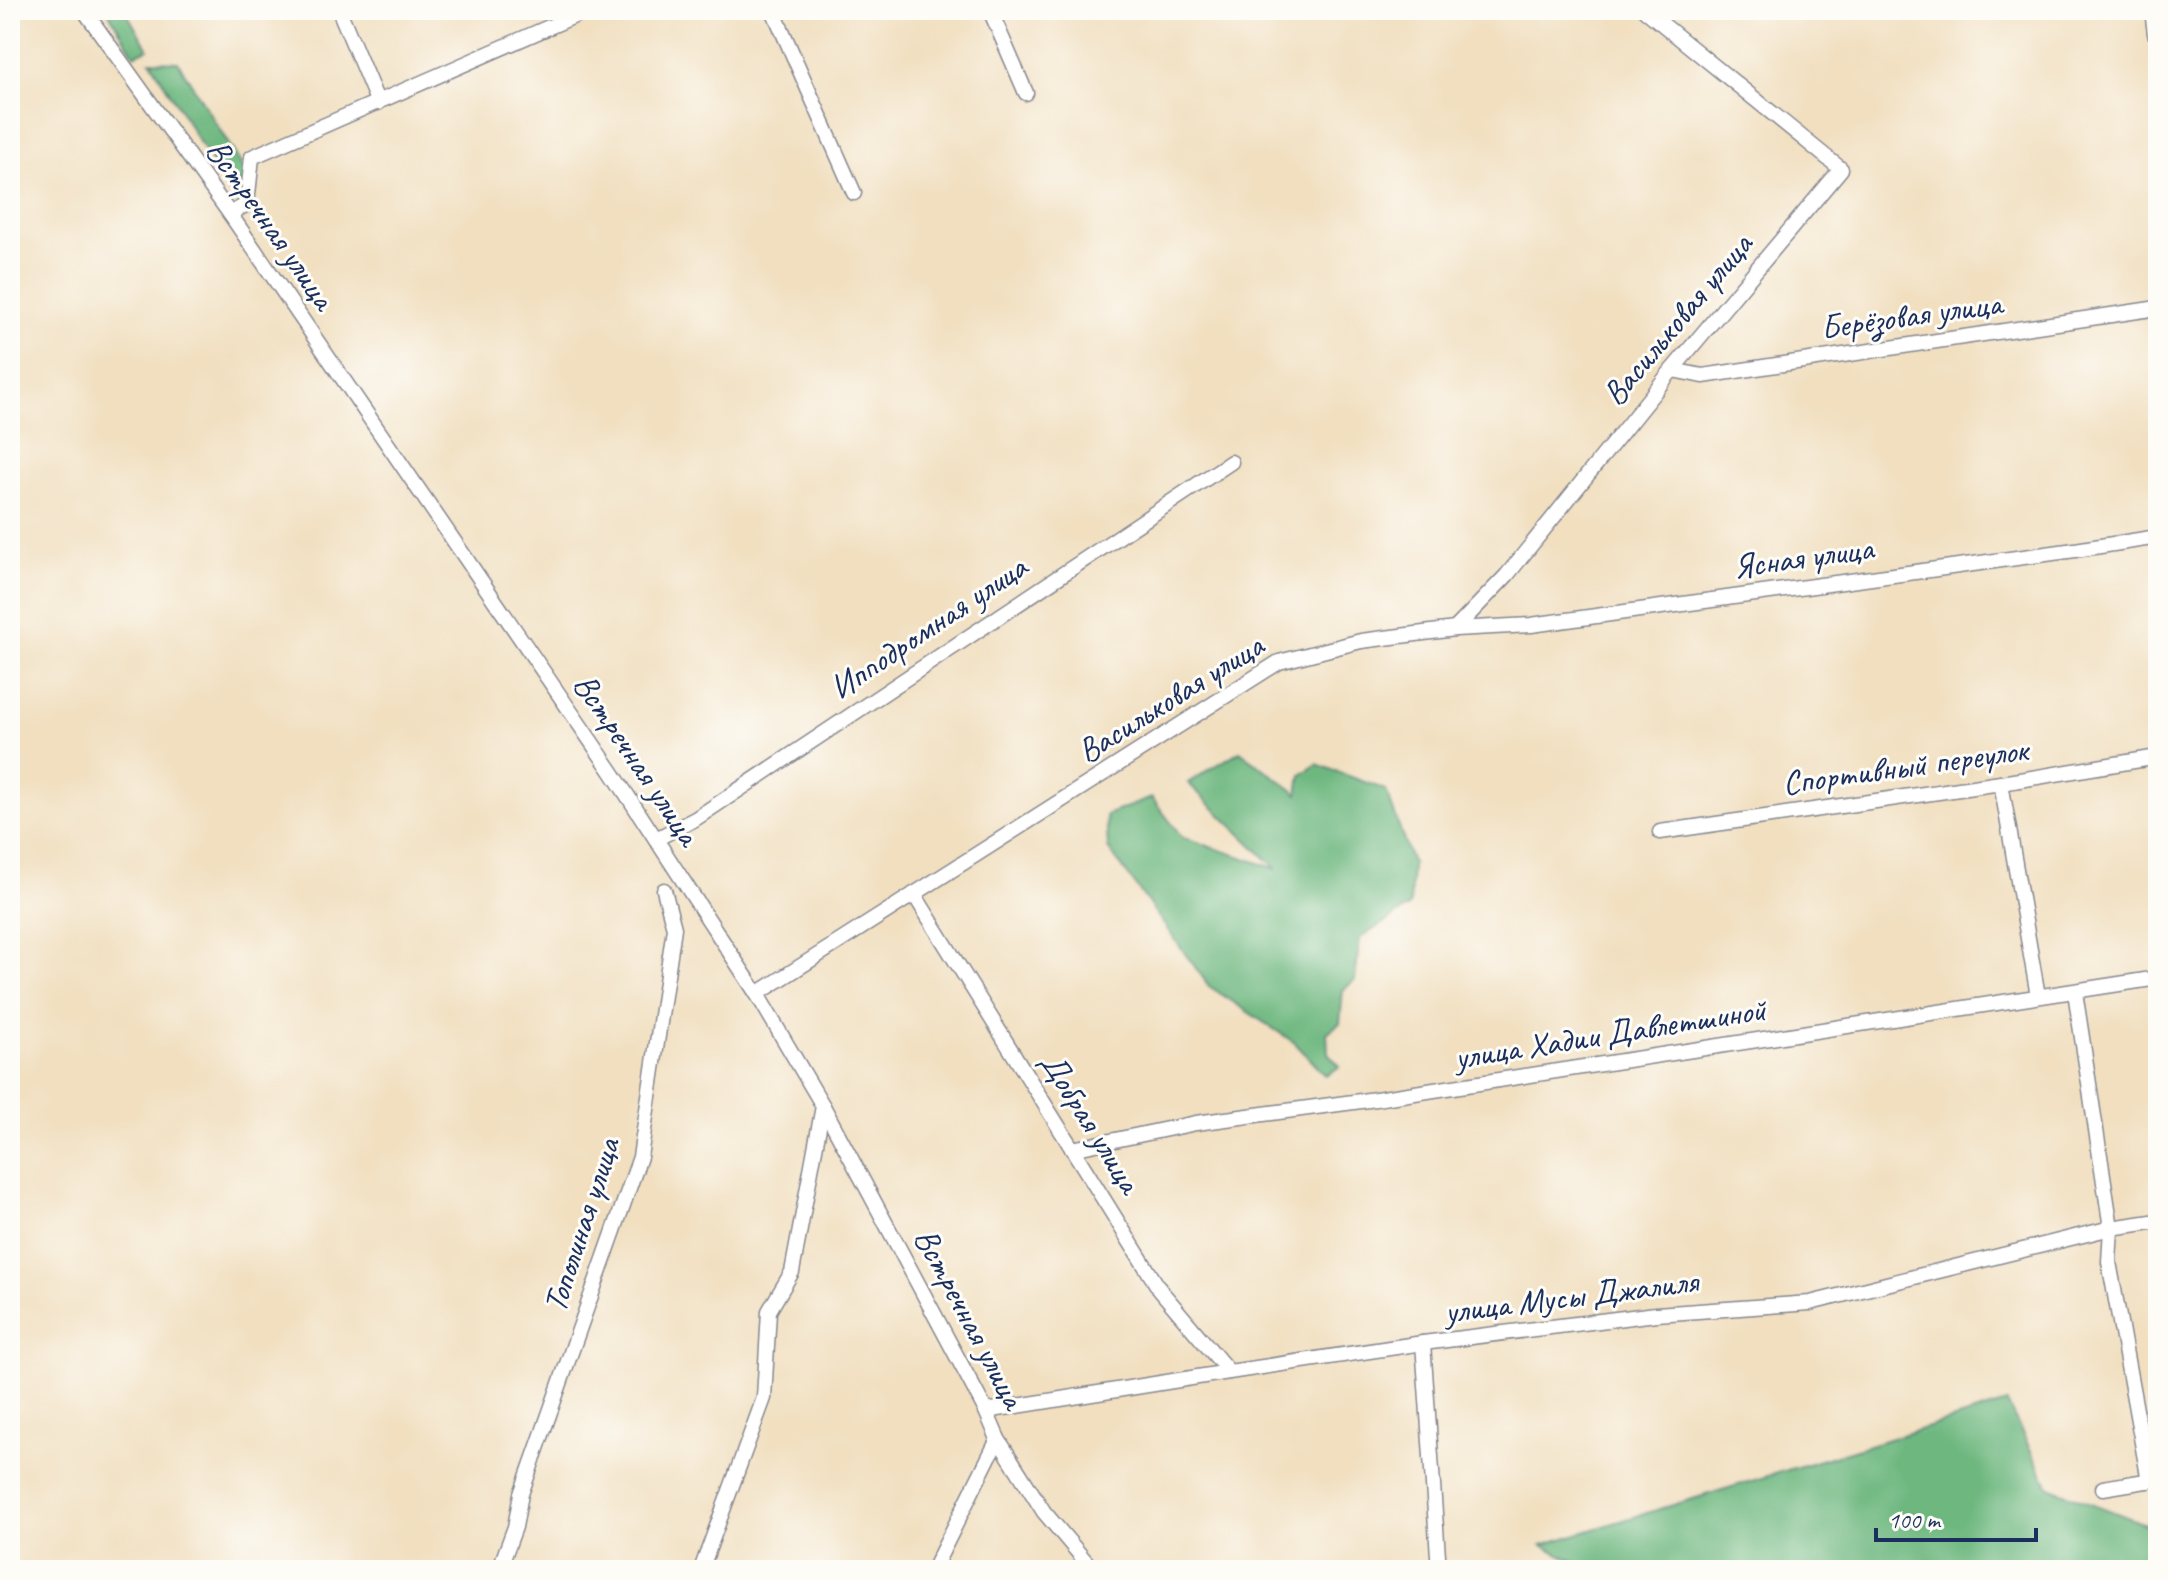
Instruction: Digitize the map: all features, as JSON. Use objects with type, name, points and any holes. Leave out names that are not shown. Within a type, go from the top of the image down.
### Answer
[{"type":"street","name":"Встречная улица","points":[[84,10],[230,214],[656,839],[757,994],[823,1106],[986,1411],[998,1439],[1044,1512],[1093,1570]]},
{"type":"street","points":[[339,10],[378,103]]},
{"type":"street","points":[[230,214],[247,204],[252,157],[378,103],[564,15],[588,10]]},
{"type":"street","points":[[773,10],[854,193]]},
{"type":"street","points":[[990,10],[1026,93]]},
{"type":"street","name":"Васильковая улица","points":[[757,994],[1279,662],[1361,641],[1455,629],[1507,575],[1672,370],[1841,169],[1645,10]]},
{"type":"street","points":[[2152,10],[2155,34]]},
{"type":"street","name":"Берёзовая улица","points":[[1672,370],[1703,376],[2158,308]]},
{"type":"street","name":"Ипподромная улица","points":[[656,839],[708,810],[1231,462]]},
{"type":"street","name":"Ясная улица","points":[[1455,629],[1531,625],[2158,537]]},
{"type":"street","name":"Спортивный переулок","points":[[1660,832],[2158,757]]},
{"type":"street","points":[[2001,783],[2038,996]]},
{"type":"street","name":"Тополиная улица","points":[[499,1570],[515,1527],[521,1494],[640,1157],[674,928],[664,890]]},
{"type":"street","name":"Добрая улица","points":[[914,894],[1160,1290],[1229,1372]]},
{"type":"street","name":"улица Хадии Давлетшиной","points":[[1072,1149],[1196,1123],[1376,1099],[2158,978]]},
{"type":"street","points":[[2075,992],[2111,1228],[2109,1262],[2154,1480],[2103,1488]]},
{"type":"street","points":[[701,1570],[764,1398],[769,1311],[792,1272],[823,1106]]},
{"type":"street","name":"улица Мусы Джалиля","points":[[986,1411],[1423,1343],[1656,1314],[1810,1303],[2111,1228],[2158,1221]]},
{"type":"street","points":[[1423,1343],[1439,1570]]},
{"type":"street","points":[[933,1570],[998,1439]]},
{"type":"green space","points":[[107,10],[125,10],[148,49],[134,55]]},
{"type":"green space","points":[[151,61],[178,62],[249,177],[229,192]]},
{"type":"green space","points":[[1240,751],[1298,794],[1301,775],[1317,764],[1386,790],[1412,863],[1410,906],[1360,938],[1355,980],[1343,990],[1340,1023],[1327,1033],[1328,1053],[1340,1066],[1326,1076],[1295,1043],[1209,986],[1108,848],[1106,815],[1152,798],[1182,837],[1277,869],[1188,783]]},
{"type":"green space","points":[[2007,1403],[2049,1487],[2158,1529],[2153,1570],[1592,1570],[1542,1545]]}]
